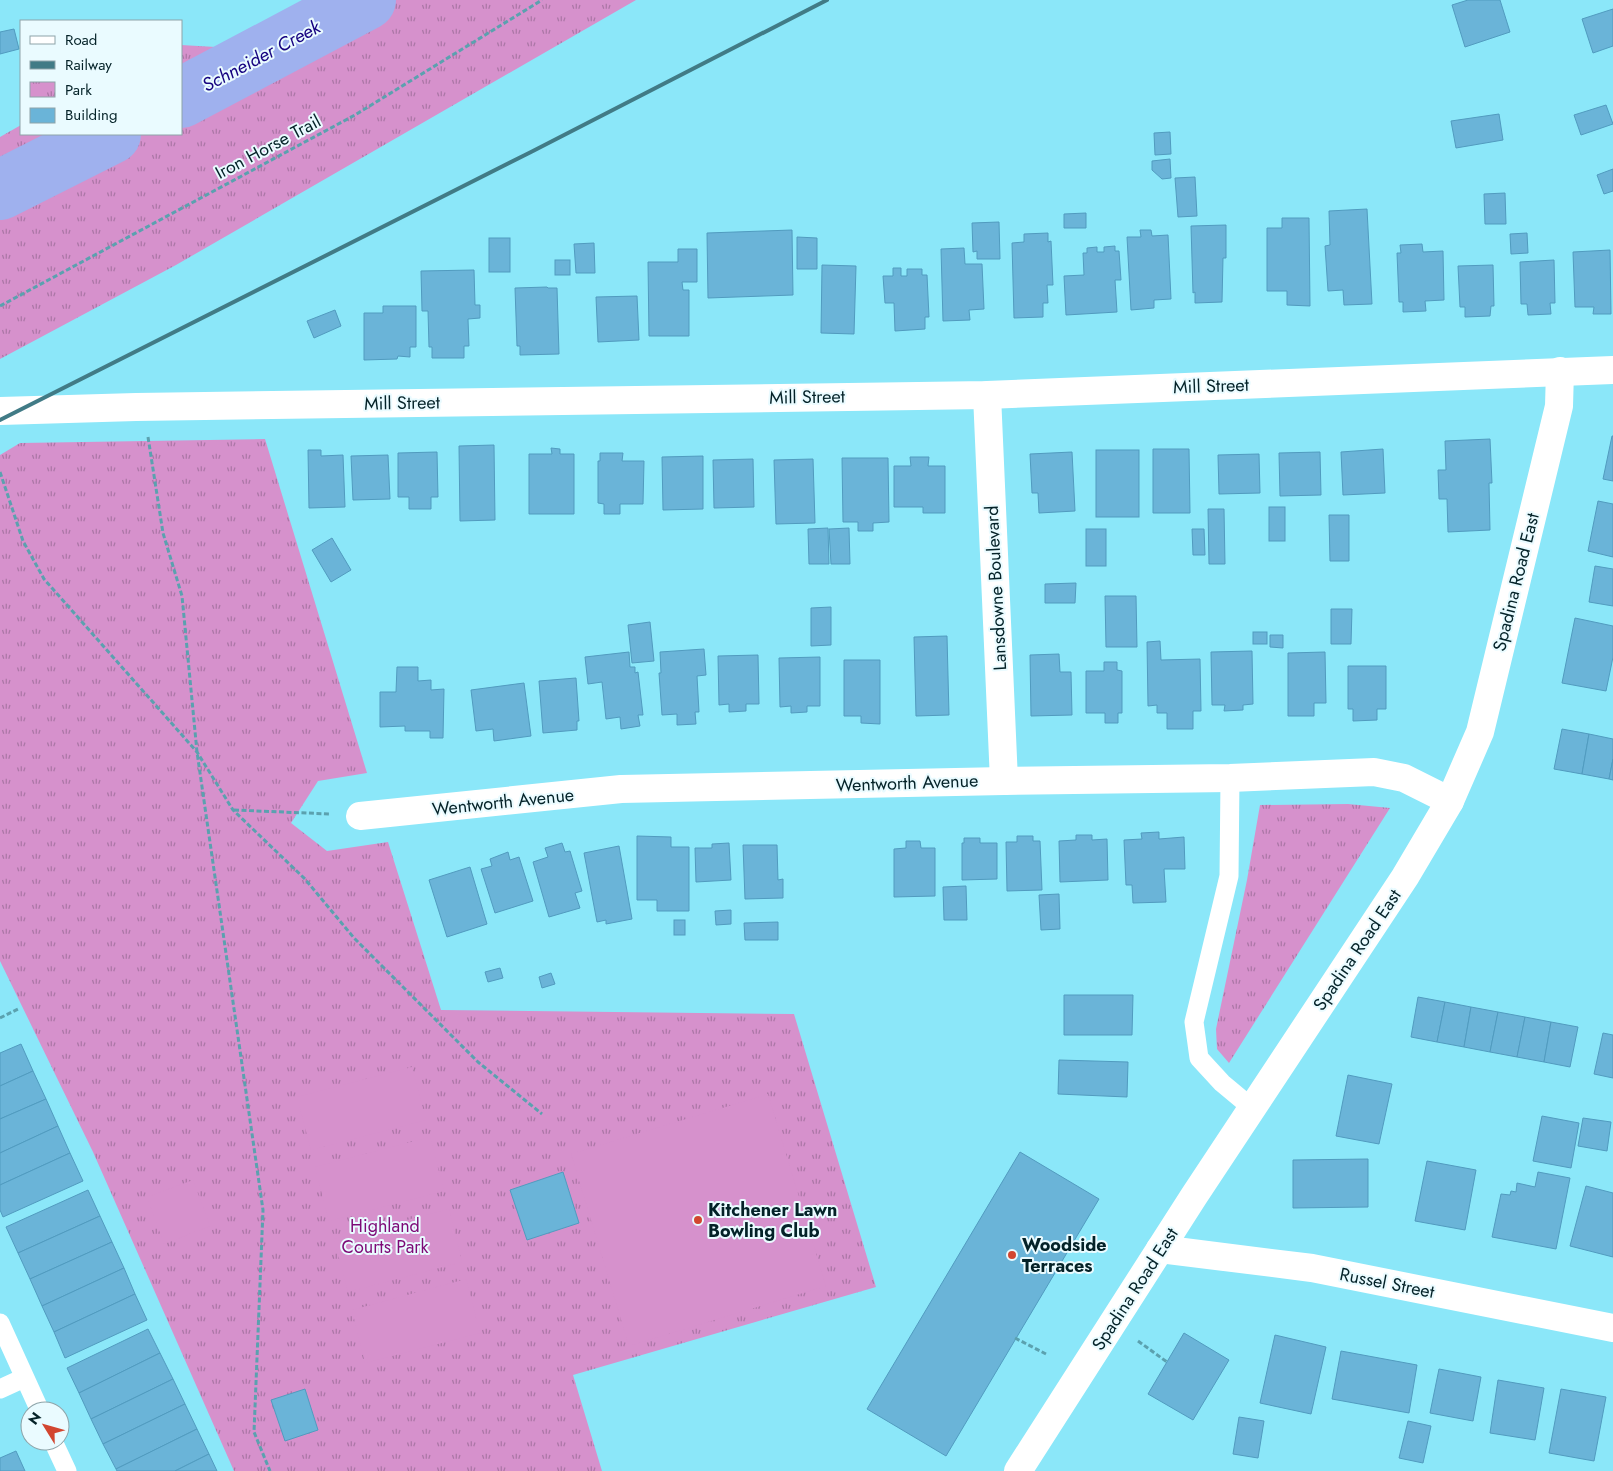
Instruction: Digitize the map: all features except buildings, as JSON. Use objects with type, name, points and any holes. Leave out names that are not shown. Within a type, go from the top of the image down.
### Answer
[{"type":"street","name":"Mill Street","points":[[0,411],[987,395],[1613,370]]},
{"type":"street","name":"Spadina Road East","points":[[1018,1471],[1160,1249],[1410,870],[1450,802],[1480,732],[1558,413],[1560,371]]},
{"type":"street","name":"Lansdowne Boulevard","points":[[987,395],[1004,780]]},
{"type":"street","name":"Wentworth Avenue","points":[[360,816],[621,790],[1004,780],[1230,778],[1374,772],[1404,778],[1450,802]]},
{"type":"street","name":"Russel Street","points":[[1160,1249],[1312,1268],[1613,1328]]},
{"type":"lane","points":[[1230,778],[1229,876],[1194,1022],[1199,1058],[1222,1083],[1252,1108]]},
{"type":"lane","points":[[0,1323],[35,1401]]},
{"type":"lane","points":[[0,1389],[24,1378]]},
{"type":"lane","points":[[58,1451],[67,1471]]},
{"type":"path","name":"Iron Horse Trail","points":[[0,306],[355,115],[542,0]]},
{"type":"path","points":[[147,431],[163,534],[182,596],[197,752],[263,1210],[254,1432],[270,1471]]},
{"type":"path","points":[[0,472],[23,541],[44,579],[197,752],[233,810],[305,879],[354,938],[478,1062],[542,1114]]},
{"type":"path","points":[[233,810],[360,816]]},
{"type":"path","points":[[0,1018],[20,1008]]},
{"type":"path","points":[[1015,1338],[1046,1354]]},
{"type":"path","points":[[1135,1340],[1167,1362]]},
{"type":"green space","points":[[305,0],[636,0],[176,265],[0,359],[0,137],[20,126],[20,135],[182,135],[182,45],[216,47]]},
{"type":"green space","name":"Highland Courts Park","points":[[265,439],[367,773],[318,781],[291,823],[327,851],[388,842],[441,1010],[794,1014],[876,1287],[573,1375],[602,1471],[234,1471],[93,1152],[0,961],[0,455],[20,443]]},
{"type":"green space","points":[[1348,804],[1390,808],[1229,1063],[1217,1049],[1216,1029],[1247,880],[1260,805]]},
{"type":"green space","points":[[412,1067],[426,1120],[311,1150],[297,1097]]},
{"type":"green space","name":"Kitchener Lawn Bowling Club","points":[[768,1094],[826,1286],[629,1346],[571,1154]]},
{"type":"green space","points":[[430,1137],[444,1191],[329,1221],[315,1167]]},
{"type":"green space","points":[[193,1180],[210,1226],[164,1244],[147,1197]]},
{"type":"green space","points":[[449,1209],[462,1262],[348,1292],[334,1239]]},
{"type":"green space","points":[[466,1279],[480,1333],[365,1363],[352,1310]]},
{"type":"waterway","name":"Schneider Creek","points":[[182,97],[366,0]]},
{"type":"waterway","name":"Schneider Creek","points":[[0,190],[109,135]]},
{"type":"railway","points":[[0,420],[827,0]]},
{"type":"place","name":"Kitchener Lawn Bowling Club","points":[[698,1220]]},
{"type":"place","name":"Woodside Terraces","points":[[1012,1255]]}]
